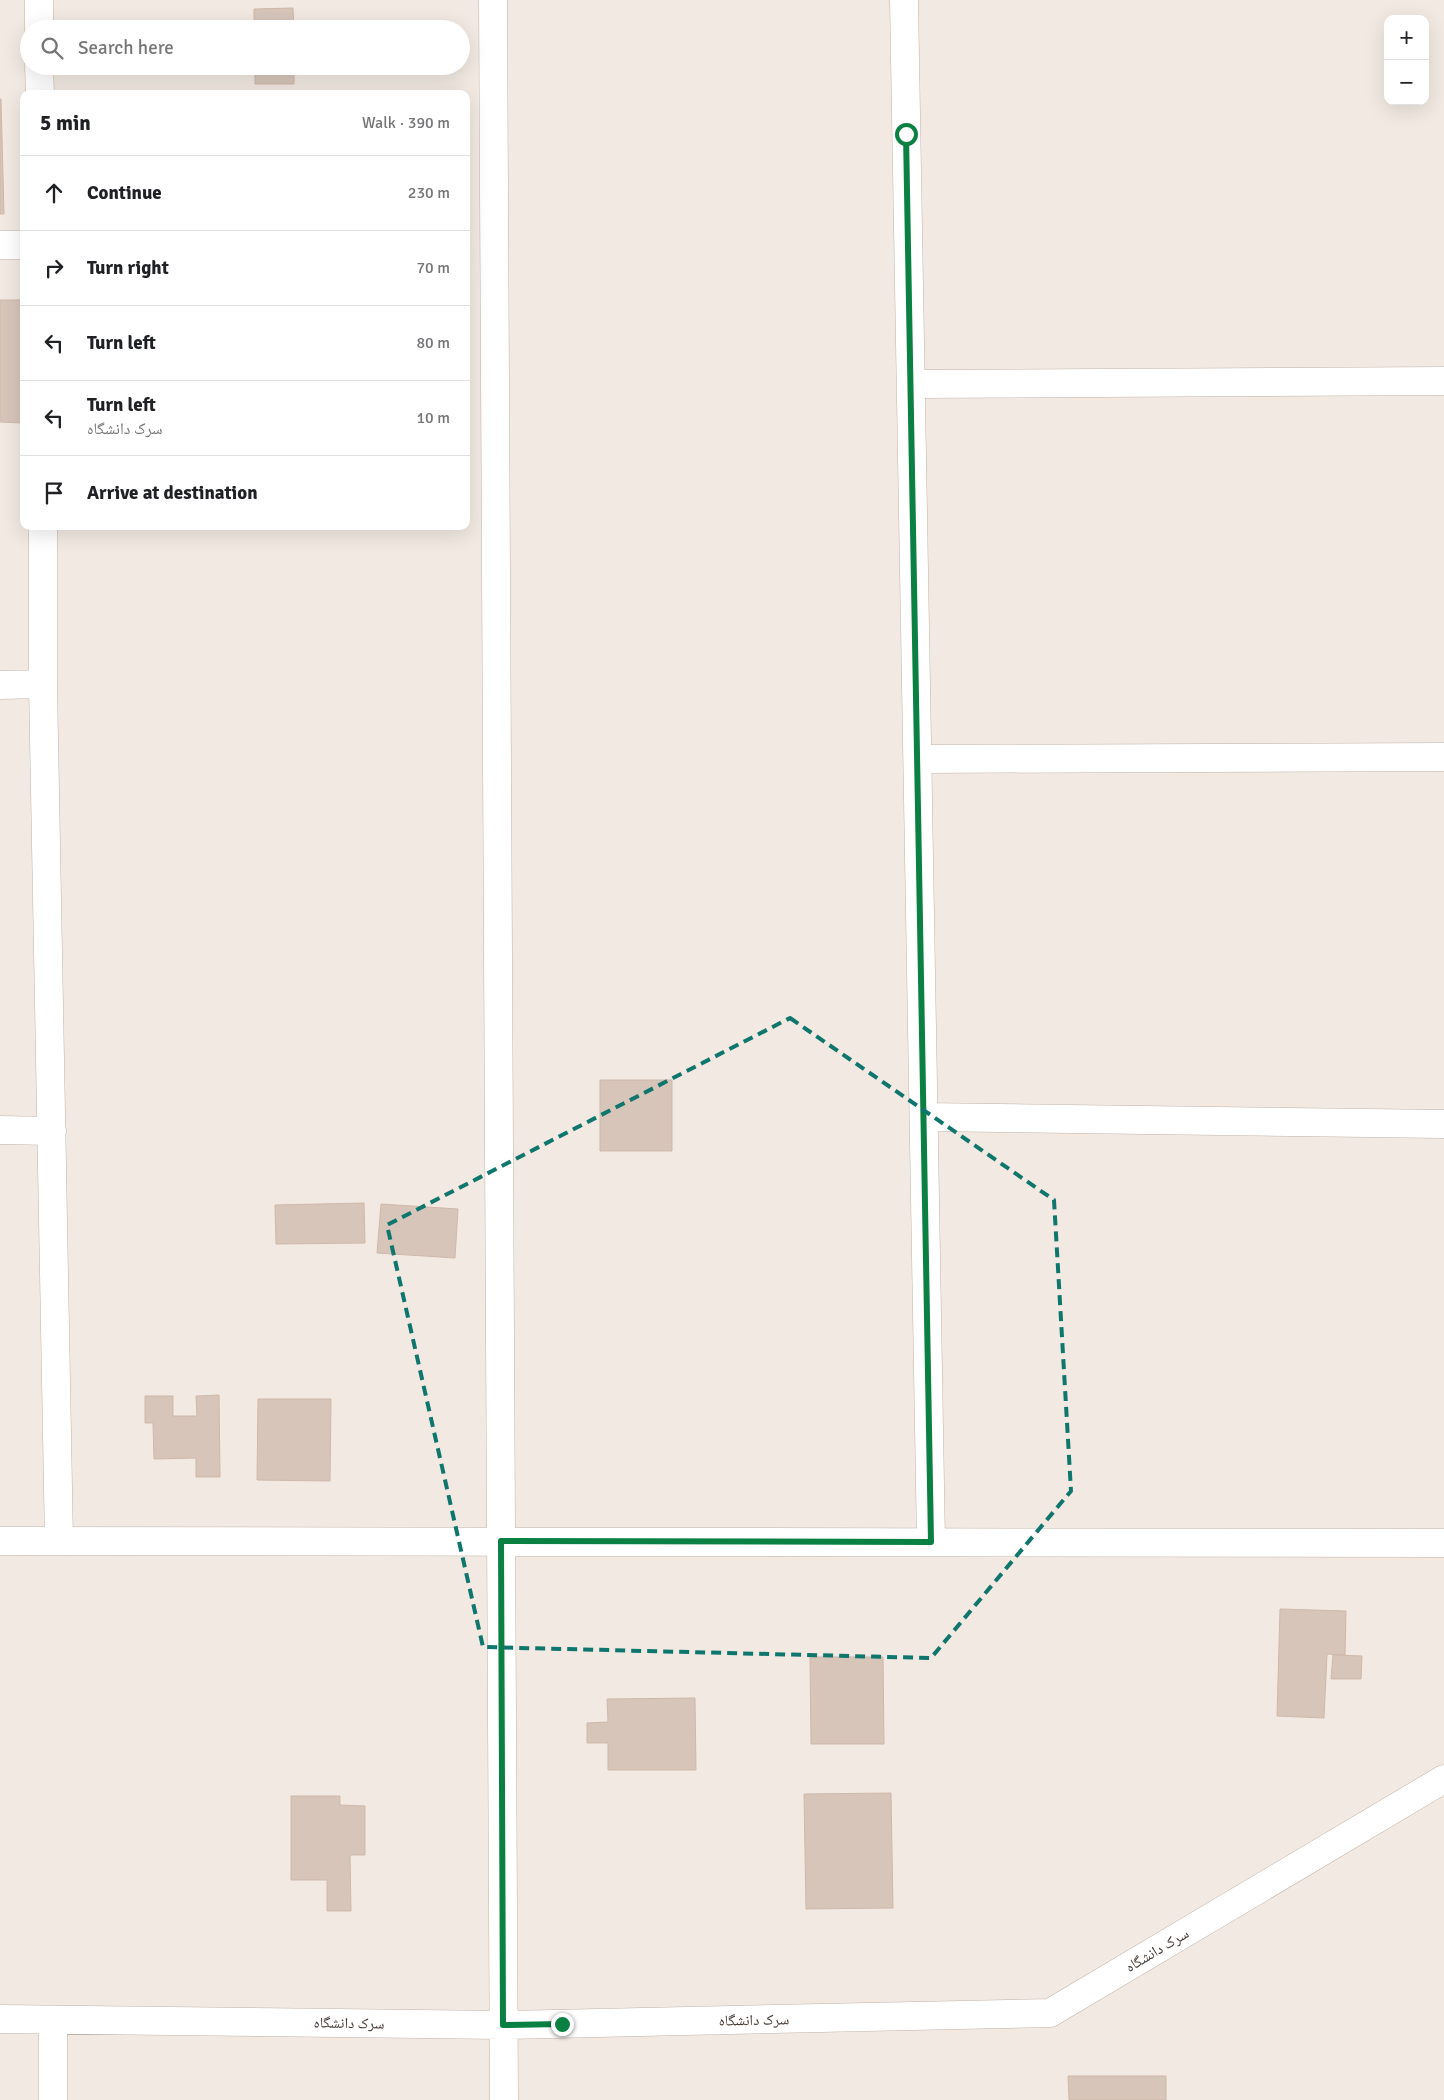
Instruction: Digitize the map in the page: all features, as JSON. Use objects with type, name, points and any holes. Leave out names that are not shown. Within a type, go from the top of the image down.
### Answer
[{"type":"street","points":[[39,0],[39,20]]},
{"type":"street","points":[[493,0],[504,2100]]},
{"type":"street","points":[[904,0],[931,1542]]},
{"type":"street","points":[[39,75],[40,90]]},
{"type":"street","points":[[0,245],[20,245]]},
{"type":"street","points":[[911,384],[1444,381]]},
{"type":"street","points":[[43,530],[43,684],[59,1541]]},
{"type":"street","points":[[0,685],[43,684]]},
{"type":"street","points":[[918,758],[1444,756]]},
{"type":"street","points":[[924,1117],[1444,1124]]},
{"type":"street","points":[[0,1130],[52,1131]]},
{"type":"street","points":[[0,1540],[1444,1543]]},
{"type":"street","name":"سرک دانشگاه","points":[[0,2019],[503,2025],[1050,2013],[1444,1779]]},
{"type":"street","points":[[53,2020],[53,2100]]},
{"type":"highlighted area","points":[[790,1018],[1054,1200],[1071,1491],[931,1658],[483,1647],[387,1225]]},
{"type":"building","points":[[293,8],[294,20],[254,20],[254,9]]},
{"type":"building","points":[[255,75],[294,75],[294,84],[255,84]]},
{"type":"building","points":[[1,99],[4,214],[0,214]]},
{"type":"building","points":[[0,300],[20,300],[20,423],[0,422]]},
{"type":"building","points":[[600,1080],[672,1080],[672,1151],[600,1151]]},
{"type":"building","points":[[364,1203],[365,1243],[276,1244],[275,1205]]},
{"type":"building","points":[[381,1204],[458,1209],[455,1258],[377,1253]]},
{"type":"building","points":[[219,1395],[220,1477],[196,1477],[196,1458],[154,1459],[153,1423],[145,1423],[145,1396],[173,1396],[173,1416],[197,1416],[196,1396]]},
{"type":"building","points":[[258,1399],[331,1399],[330,1481],[257,1480]]},
{"type":"building","points":[[1280,1609],[1346,1611],[1345,1655],[1327,1654],[1324,1718],[1277,1716]]},
{"type":"building","points":[[1333,1655],[1362,1656],[1361,1679],[1331,1679]]},
{"type":"building","points":[[810,1657],[883,1657],[884,1744],[811,1744]]},
{"type":"building","points":[[695,1698],[696,1770],[608,1770],[608,1743],[587,1743],[587,1723],[608,1722],[607,1699]]},
{"type":"building","points":[[891,1793],[893,1908],[806,1909],[804,1794]]},
{"type":"building","points":[[291,1796],[340,1796],[340,1805],[365,1806],[365,1855],[350,1855],[351,1911],[327,1911],[327,1880],[291,1880]]},
{"type":"building","points":[[1068,2076],[1166,2076],[1166,2100],[1069,2100]]},
{"type":"route","points":[[562,2024],[503,2025],[501,1541],[931,1542],[906,134]]}]
